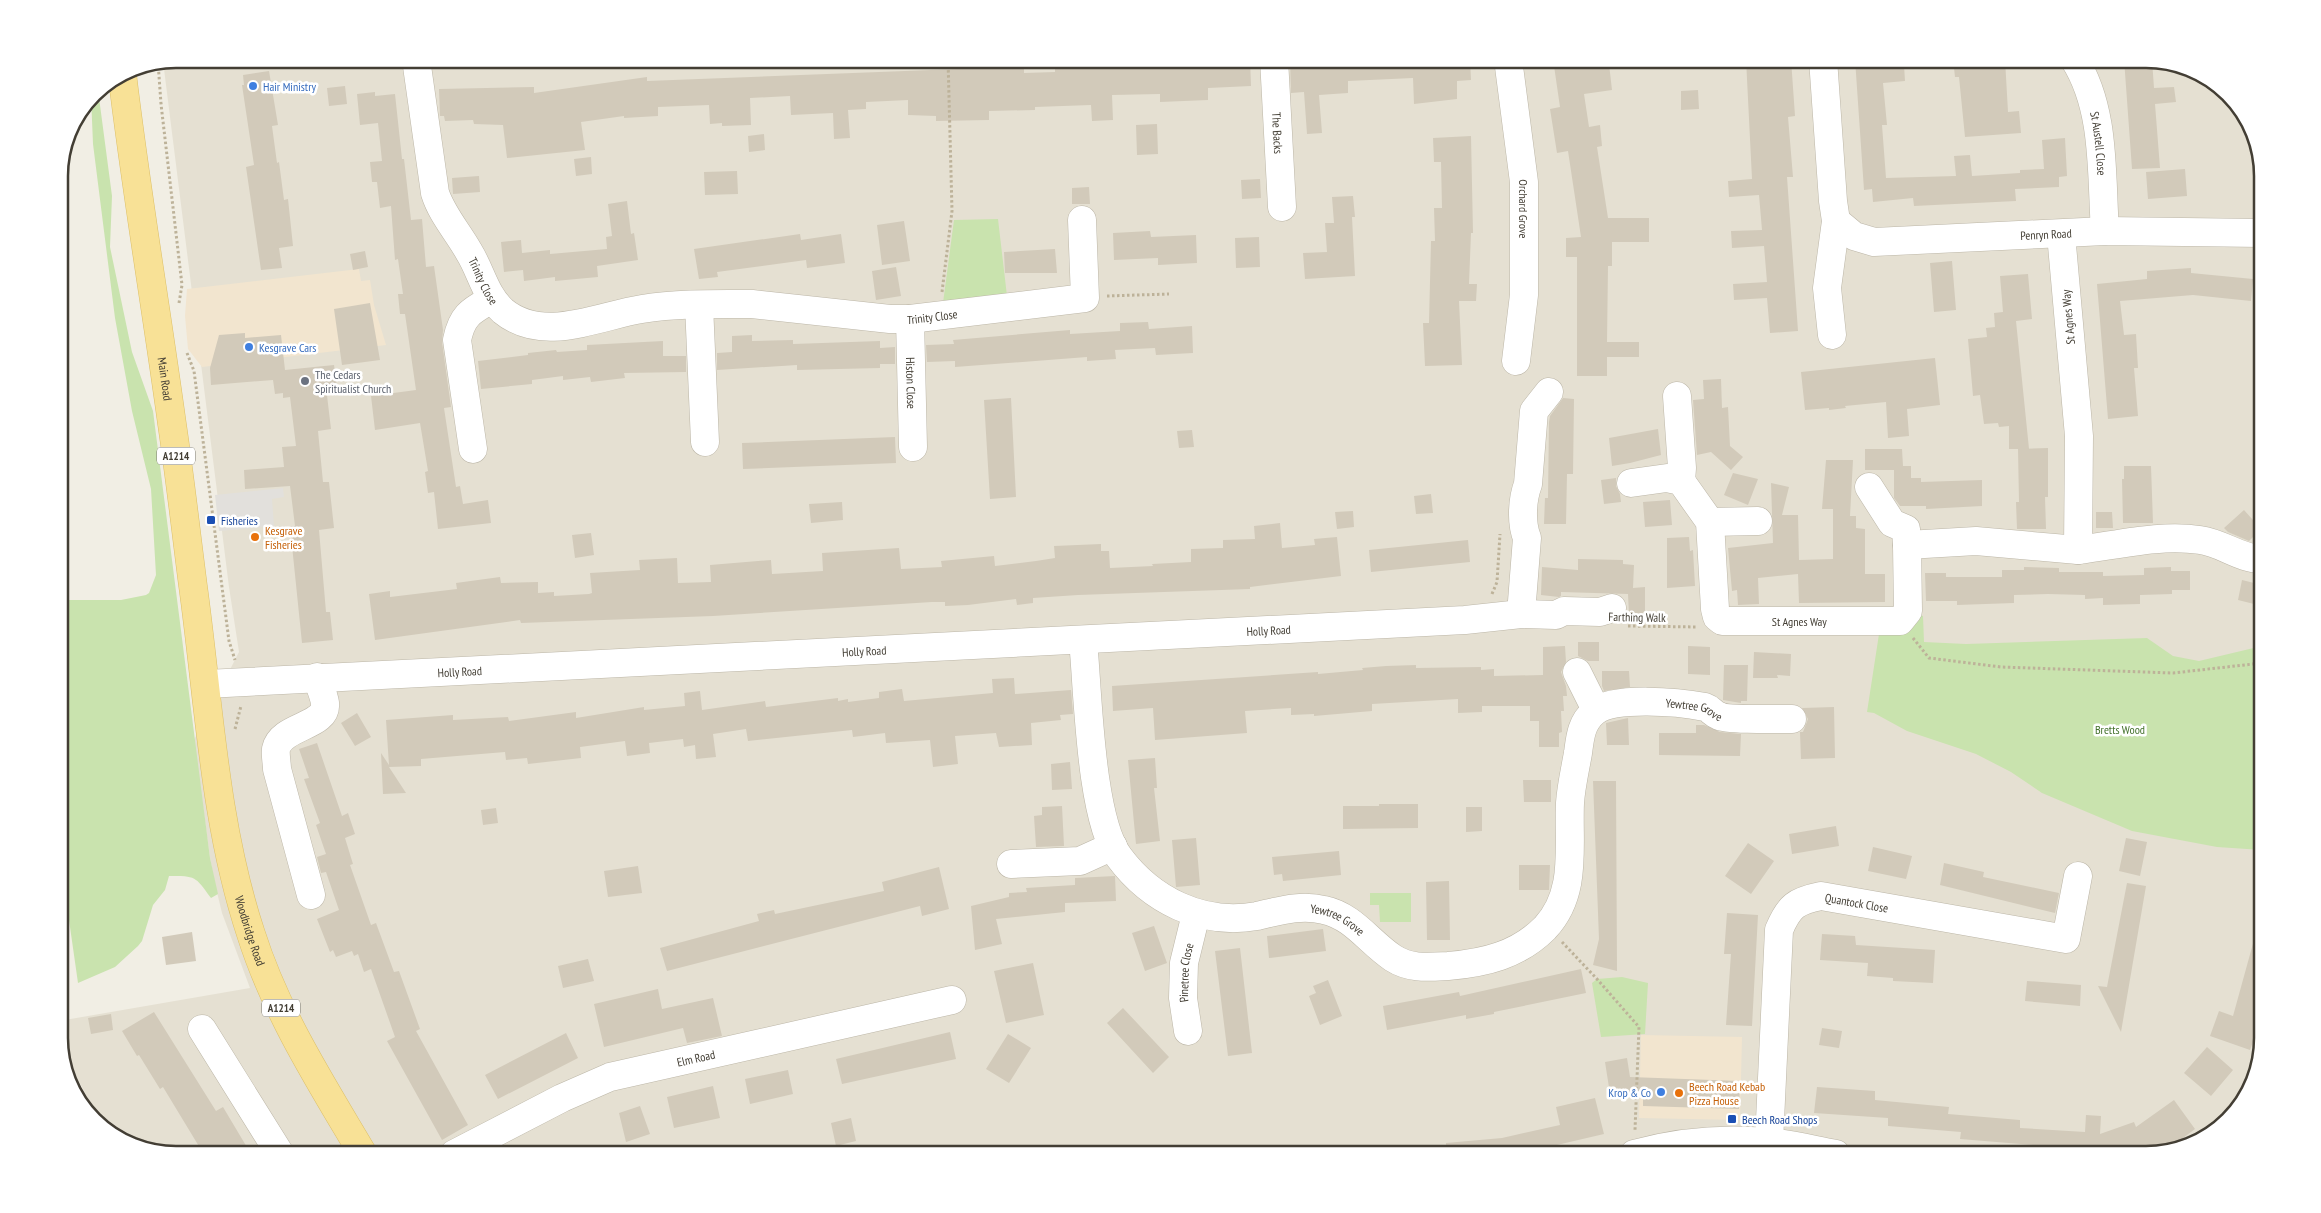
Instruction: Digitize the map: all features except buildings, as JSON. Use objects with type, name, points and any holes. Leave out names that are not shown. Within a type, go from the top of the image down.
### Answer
[{"type":"main road","name":"Main Road","points":[[123,81],[134,174],[173,427],[206,684]]},
{"type":"main road","name":"Woodbridge Road","points":[[206,684],[223,816],[235,882],[252,938],[264,971],[285,1016],[371,1146]]},
{"type":"street","name":"Trinity Close","points":[[417,68],[435,193],[441,210],[477,266],[492,299],[504,311],[526,323],[570,326],[642,309],[752,304],[876,318],[910,318],[1086,298]]},
{"type":"street","name":"The Backs","points":[[1274,68],[1282,207]]},
{"type":"street","name":"Orchard Grove","points":[[1509,68],[1520,139],[1525,208],[1524,295],[1516,361]]},
{"type":"street","points":[[1824,68],[1836,221],[1827,288],[1832,335]]},
{"type":"street","name":"St Austell Close","points":[[2080,68],[2085,75],[2097,117],[2106,231]]},
{"type":"street","points":[[1082,220],[1086,298]]},
{"type":"street","name":"Penryn Road","points":[[1836,221],[1854,236],[1874,242],[2106,231],[2253,233]]},
{"type":"street","name":"St Agnes Way","points":[[2061,234],[2079,436],[2078,550]]},
{"type":"street","points":[[472,450],[457,340],[460,324],[473,310],[492,299]]},
{"type":"street","points":[[699,305],[705,442]]},
{"type":"street","name":"Histon Close","points":[[910,318],[913,447]]},
{"type":"street","points":[[1521,614],[1527,538],[1523,528],[1525,491],[1528,484],[1534,412],[1549,392]]},
{"type":"street","points":[[1676,396],[1682,468],[1681,481],[1710,522],[1717,617]]},
{"type":"street","points":[[1631,483],[1667,478],[1681,481]]},
{"type":"street","name":"St Agnes Way","points":[[1717,617],[1722,621],[1732,622],[1900,621],[1908,611],[1906,528],[1892,523],[1869,487]]},
{"type":"street","points":[[1710,522],[1758,521]]},
{"type":"street","points":[[1907,545],[1976,541],[2078,550],[2163,539],[2200,540],[2224,546],[2248,559],[2253,559]]},
{"type":"street","name":"Holly Road","points":[[206,684],[240,680],[1465,620],[1521,614],[1556,615],[1564,611],[1600,612],[1618,617]]},
{"type":"street","name":"Yewtree Grove","points":[[1083,640],[1098,799],[1116,854],[1155,894],[1196,914],[1238,918],[1302,907],[1326,910],[1348,920],[1390,956],[1401,962],[1425,967],[1493,960],[1526,944],[1546,926],[1556,912],[1567,887],[1570,870],[1570,801],[1581,729],[1596,710],[1617,703],[1661,703],[1709,708],[1719,716],[1792,719]]},
{"type":"street","points":[[1577,672],[1596,710]]},
{"type":"street","points":[[311,895],[277,769],[276,750],[282,737],[316,720],[323,712],[325,705],[317,677]]},
{"type":"street","points":[[1011,864],[1080,861],[1113,846]]},
{"type":"street","name":"Quantock Close","points":[[1769,1142],[1779,930],[1787,912],[1802,900],[1821,896],[2066,939],[2078,876]]},
{"type":"street","name":"Pinetree Close","points":[[1188,1032],[1183,998],[1184,962],[1196,914]]},
{"type":"street","name":"Elm Road","points":[[469,1146],[562,1098],[610,1077],[952,1000]]},
{"type":"street","points":[[202,1029],[275,1146]]},
{"type":"street","points":[[1671,1146],[1718,1140],[1769,1142],[1791,1146]]},
{"type":"path","points":[[939,315],[952,211],[948,68]]},
{"type":"path","points":[[158,69],[182,285],[179,304],[180,312]]},
{"type":"path","points":[[1086,298],[1169,294]]},
{"type":"path","points":[[185,348],[194,370],[229,641],[234,659],[240,664],[242,701],[234,738]]},
{"type":"path","name":"Farthing Walk","points":[[1618,617],[1705,627],[1717,617]]},
{"type":"path","points":[[1929,658],[2001,667],[2173,673],[2254,664]]},
{"type":"path","points":[[1546,926],[1597,979],[1639,1027],[1635,1146]]},
{"type":"shaded area","points":[[164,68],[2153,68],[2180,73],[2206,86],[2227,104],[2235,115],[2248,141],[2253,168],[2254,1038],[2250,1066],[2235,1098],[2217,1119],[2206,1127],[2180,1140],[2146,1146],[161,1145],[141,1140],[128,1134],[104,1119],[94,1109],[72,1068],[68,1045],[68,1019],[250,988],[222,913],[215,884],[194,740],[239,652],[229,587]]},
{"type":"shaded area","points":[[359,269],[361,281],[370,280],[374,305],[386,345],[202,367],[188,349],[185,316],[187,289]]},
{"type":"shaded area","points":[[283,488],[284,497],[272,499],[274,526],[219,531],[215,495]]},
{"type":"shaded area","points":[[1641,1035],[1742,1037],[1740,1120],[1639,1118]]},
{"type":"green space","points":[[99,99],[112,196],[110,247],[132,352],[153,411],[210,858],[218,894],[211,898],[198,881],[190,877],[169,876],[165,890],[153,905],[142,941],[138,946],[115,967],[78,983],[68,913],[68,600],[121,600],[146,595],[149,593],[156,575],[151,489],[132,411],[115,318],[93,144],[92,108]]},
{"type":"green space","points":[[998,219],[1007,296],[943,303],[954,220]]},
{"type":"green space","name":"Bretts Wood","points":[[1919,615],[1923,616],[1924,642],[1966,644],[2147,638],[2173,656],[2199,661],[2254,648],[2254,849],[2217,847],[2132,831],[2042,793],[2011,772],[1976,754],[1907,731],[1874,713],[1867,712],[1879,634],[1902,633]]},
{"type":"green space","points":[[1370,893],[1411,893],[1411,922],[1380,922],[1379,905],[1370,905]]},
{"type":"green space","points":[[1622,977],[1648,983],[1645,1034],[1601,1037],[1592,983],[1597,979]]},
{"type":"place","name":"Hair Ministry","points":[[253,86]]},
{"type":"place","name":"Kesgrave Cars","points":[[249,347]]},
{"type":"place","name":"The Cedars Spiritualist Church","points":[[305,381]]},
{"type":"place","name":"Fisheries","points":[[211,520]]},
{"type":"place","name":"Kesgrave Fisheries","points":[[255,537]]},
{"type":"place","name":"Krop & Co","points":[[1661,1092]]},
{"type":"place","name":"Beech Road Kebab Pizza House","points":[[1679,1093]]},
{"type":"place","name":"Beech Road Shops","points":[[1732,1119]]}]
